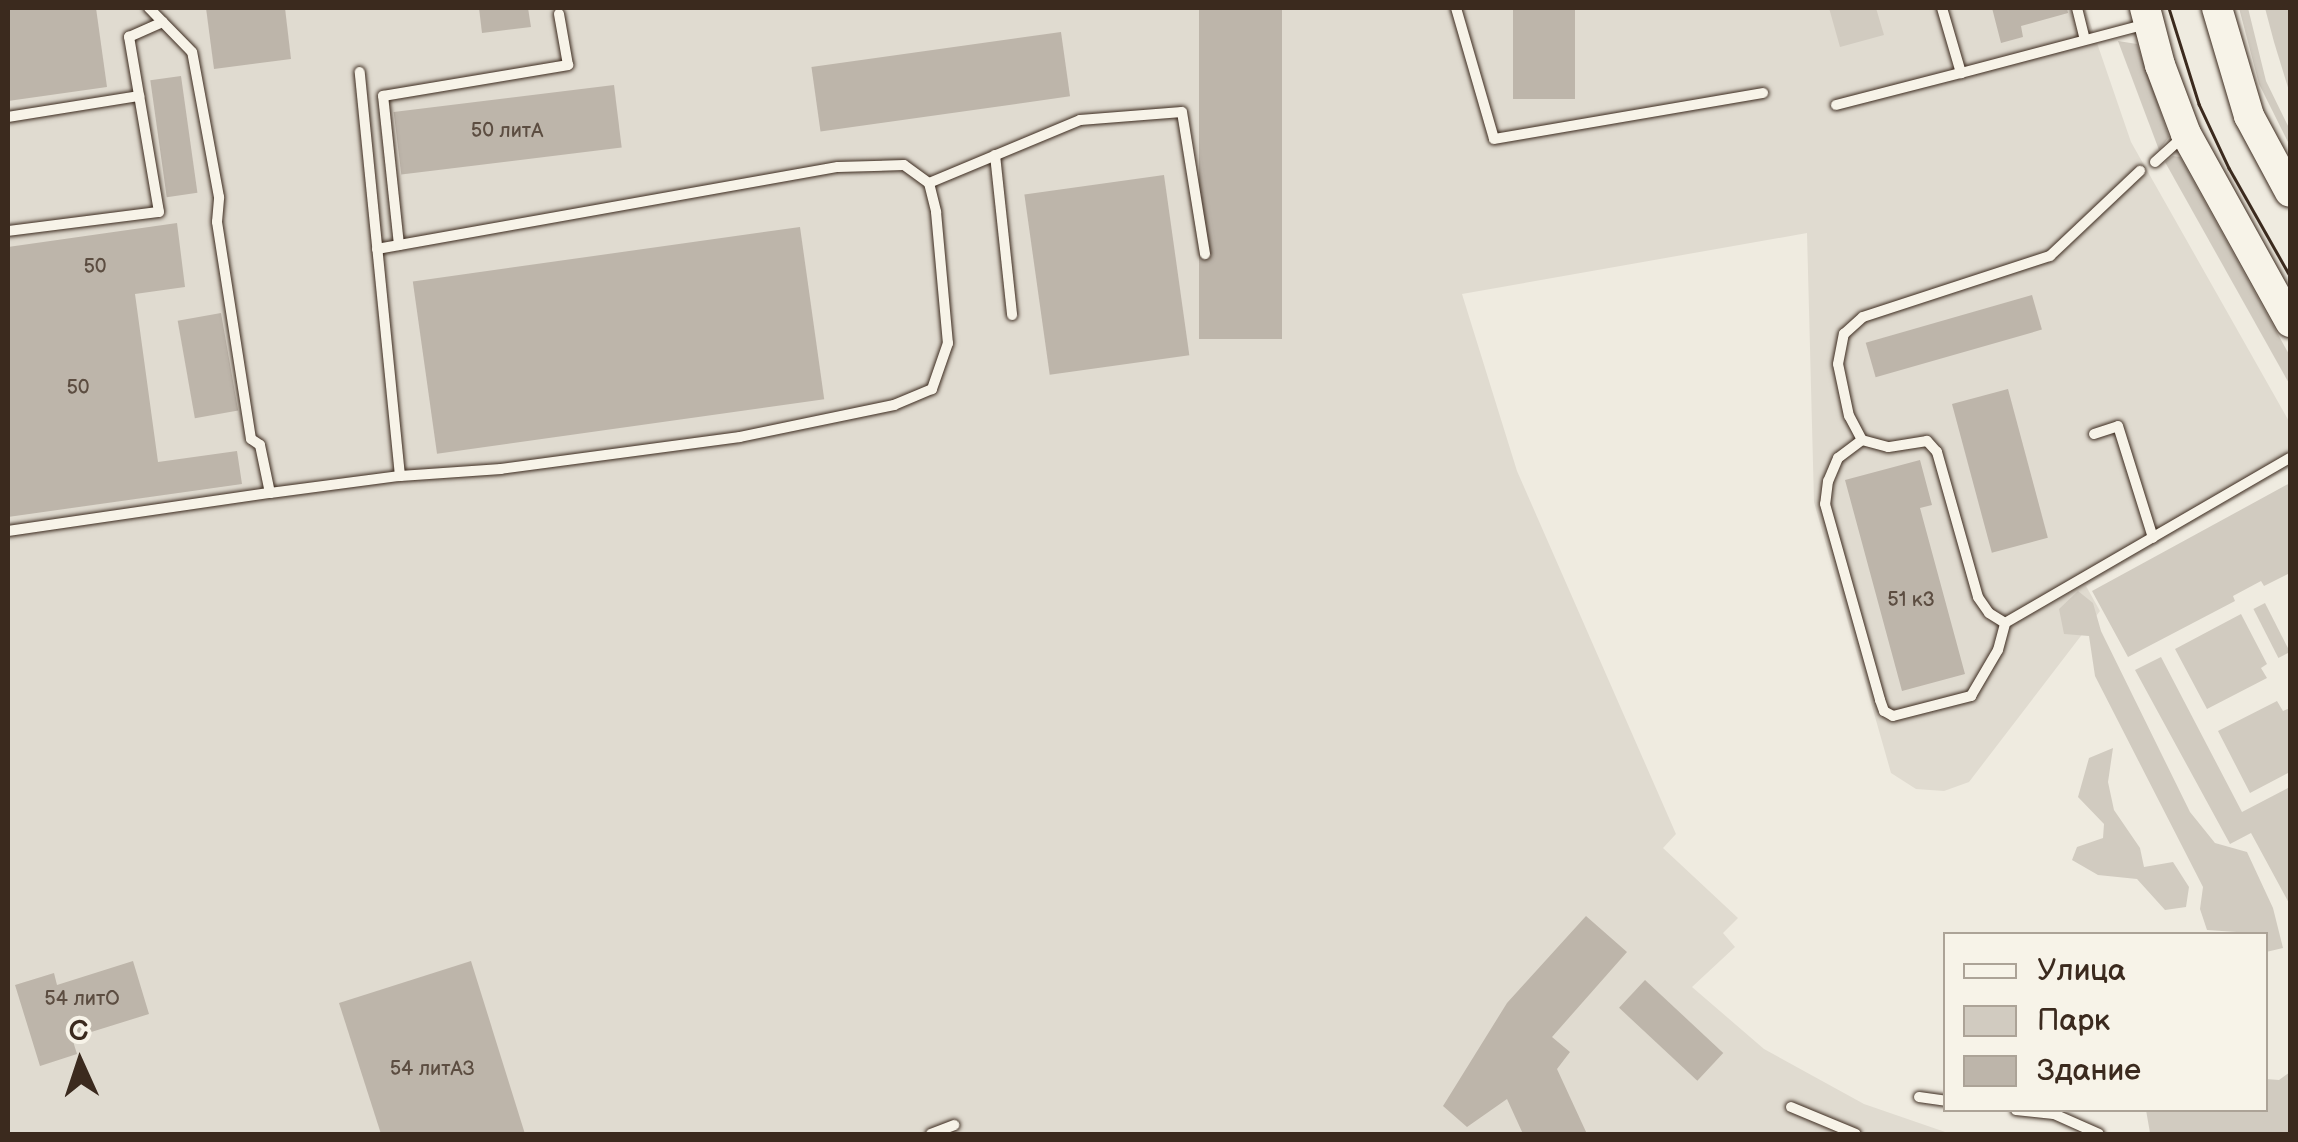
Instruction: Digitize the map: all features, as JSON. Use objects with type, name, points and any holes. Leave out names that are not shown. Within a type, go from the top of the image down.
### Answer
[{"type":"main road","points":[[2217,8],[2249,116],[2290,192]]},
{"type":"main road","points":[[2147,15],[2186,134],[2290,322]]},
{"type":"lane","points":[[149,8],[192,52],[219,198],[217,222],[251,439],[260,445],[270,494]]},
{"type":"lane","points":[[1456,8],[1494,138],[1762,94]]},
{"type":"lane","points":[[1942,8],[1961,72]]},
{"type":"lane","points":[[2077,8],[2085,39]]},
{"type":"lane","points":[[400,245],[383,96],[568,65],[559,14]]},
{"type":"lane","points":[[1836,105],[2085,39],[2147,15]]},
{"type":"lane","points":[[8,231],[159,212],[128,37],[163,22]]},
{"type":"lane","points":[[360,72],[400,476]]},
{"type":"lane","points":[[8,117],[139,96]]},
{"type":"lane","points":[[929,183],[1080,120],[1182,112],[1205,254]]},
{"type":"lane","points":[[2155,162],[2186,134]]},
{"type":"lane","points":[[995,155],[1012,315]]},
{"type":"lane","points":[[8,530],[400,476],[501,469],[740,437],[894,405],[932,389],[948,344],[929,183],[904,165],[838,167],[378,249]]},
{"type":"lane","points":[[2006,623],[1989,613],[1978,598],[1937,452],[1927,441],[1888,447],[1862,440],[1849,416],[1838,364],[1844,334],[1863,317],[2050,256],[2140,171]]},
{"type":"lane","points":[[2094,434],[2118,426],[2153,538]]},
{"type":"lane","points":[[1862,440],[1838,458],[1828,481],[1825,504],[1884,711],[1905,716],[1971,696],[1998,650],[2006,623],[2290,458]]},
{"type":"lane","points":[[1919,1097],[1943,1100]]},
{"type":"lane","points":[[1791,1108],[1856,1134]]},
{"type":"lane","points":[[2035,1112],[2054,1114],[2099,1134]]},
{"type":"lane","points":[[931,1134],[954,1125]]},
{"type":"shaded area","points":[[8,8],[2085,8],[2131,142],[2290,423],[2290,467],[2086,586],[2100,611],[1969,782],[1944,791],[1916,789],[1891,773],[1814,502],[1807,233],[1462,294],[1517,471],[1676,834],[1663,848],[1738,918],[1723,933],[1735,947],[1692,987],[1764,1049],[1864,1104],[1951,1134],[8,1134]]},
{"type":"green space","points":[[1829,8],[1876,8],[1884,35],[1840,47]]},
{"type":"green space","points":[[2239,8],[2248,8],[2266,81],[2290,130],[2290,146],[2259,84]]},
{"type":"green space","points":[[2265,8],[2290,8],[2290,94],[2274,42]]},
{"type":"green space","points":[[2118,41],[2137,44],[2169,137],[2159,150]]},
{"type":"green space","points":[[2173,156],[2180,157],[2290,356],[2290,385],[2165,162]]},
{"type":"green space","points":[[2290,483],[2290,573],[2264,586],[2261,581],[2233,596],[2235,601],[2128,657],[2092,591]]},
{"type":"green space","points":[[2078,591],[2093,603],[2101,631],[2190,812],[2215,843],[2247,852],[2273,908],[2283,948],[2268,952],[2268,932],[2207,930],[2200,909],[2203,887],[2095,676],[2089,636],[2064,634],[2059,609]]},
{"type":"green space","points":[[2265,603],[2290,652],[2278,658],[2253,609]]},
{"type":"green space","points":[[2241,614],[2267,664],[2261,668],[2267,678],[2207,709],[2175,649]]},
{"type":"green space","points":[[2161,657],[2242,812],[2290,787],[2290,905],[2251,833],[2230,844],[2135,670]]},
{"type":"green space","points":[[2277,701],[2283,711],[2290,708],[2290,772],[2250,793],[2218,731]]},
{"type":"green space","points":[[2113,748],[2108,782],[2114,810],[2140,848],[2144,867],[2173,862],[2189,887],[2186,907],[2165,910],[2137,879],[2098,875],[2072,860],[2077,847],[2103,838],[2104,824],[2078,797],[2089,758]]},
{"type":"green space","points":[[2290,1072],[2290,1132],[2150,1133],[2146,1112],[2268,1112],[2268,1079],[2279,1080]]},
{"type":"building","points":[[8,8],[96,8],[107,87],[8,101]]},
{"type":"building","points":[[206,8],[285,8],[291,59],[214,69]]},
{"type":"building","points":[[479,8],[528,8],[531,27],[482,33]]},
{"type":"building","points":[[1199,8],[1282,8],[1282,339],[1199,339]]},
{"type":"building","points":[[1513,8],[1575,8],[1575,99],[1513,99]]},
{"type":"building","points":[[1992,8],[2067,8],[2068,13],[2021,26],[2023,37],[2001,43]]},
{"type":"building","points":[[1061,32],[1070,96],[820,131],[811,67]]},
{"type":"building","points":[[181,76],[197,193],[167,197],[150,80]]},
{"type":"building","points":[[614,85],[622,148],[401,175],[394,112]]},
{"type":"building","points":[[1164,175],[1189,355],[1050,375],[1024,195]]},
{"type":"building","points":[[177,223],[185,287],[135,294],[158,462],[237,451],[242,484],[8,517],[8,247]]},
{"type":"building","points":[[800,227],[824,399],[437,454],[413,281]]},
{"type":"building","points":[[2032,295],[2042,330],[1876,377],[1866,343]]},
{"type":"building","points":[[221,313],[238,410],[195,418],[178,321]]},
{"type":"building","points":[[2008,389],[2048,538],[1992,553],[1952,404]]},
{"type":"building","points":[[1920,460],[1932,505],[1920,508],[1965,674],[1902,691],[1845,480]]},
{"type":"building","points":[[1586,916],[1627,952],[1552,1037],[1570,1052],[1557,1069],[1587,1134],[1523,1134],[1507,1099],[1467,1127],[1443,1106],[1507,1003]]},
{"type":"building","points":[[133,961],[149,1014],[72,1038],[77,1054],[40,1066],[15,985],[54,973],[57,985]]},
{"type":"building","points":[[471,961],[525,1134],[381,1134],[339,1003]]},
{"type":"building","points":[[1645,980],[1723,1053],[1697,1081],[1619,1008]]},
{"type":"tram line","points":[[2169,8],[2199,104],[2229,168],[2290,276]]}]
